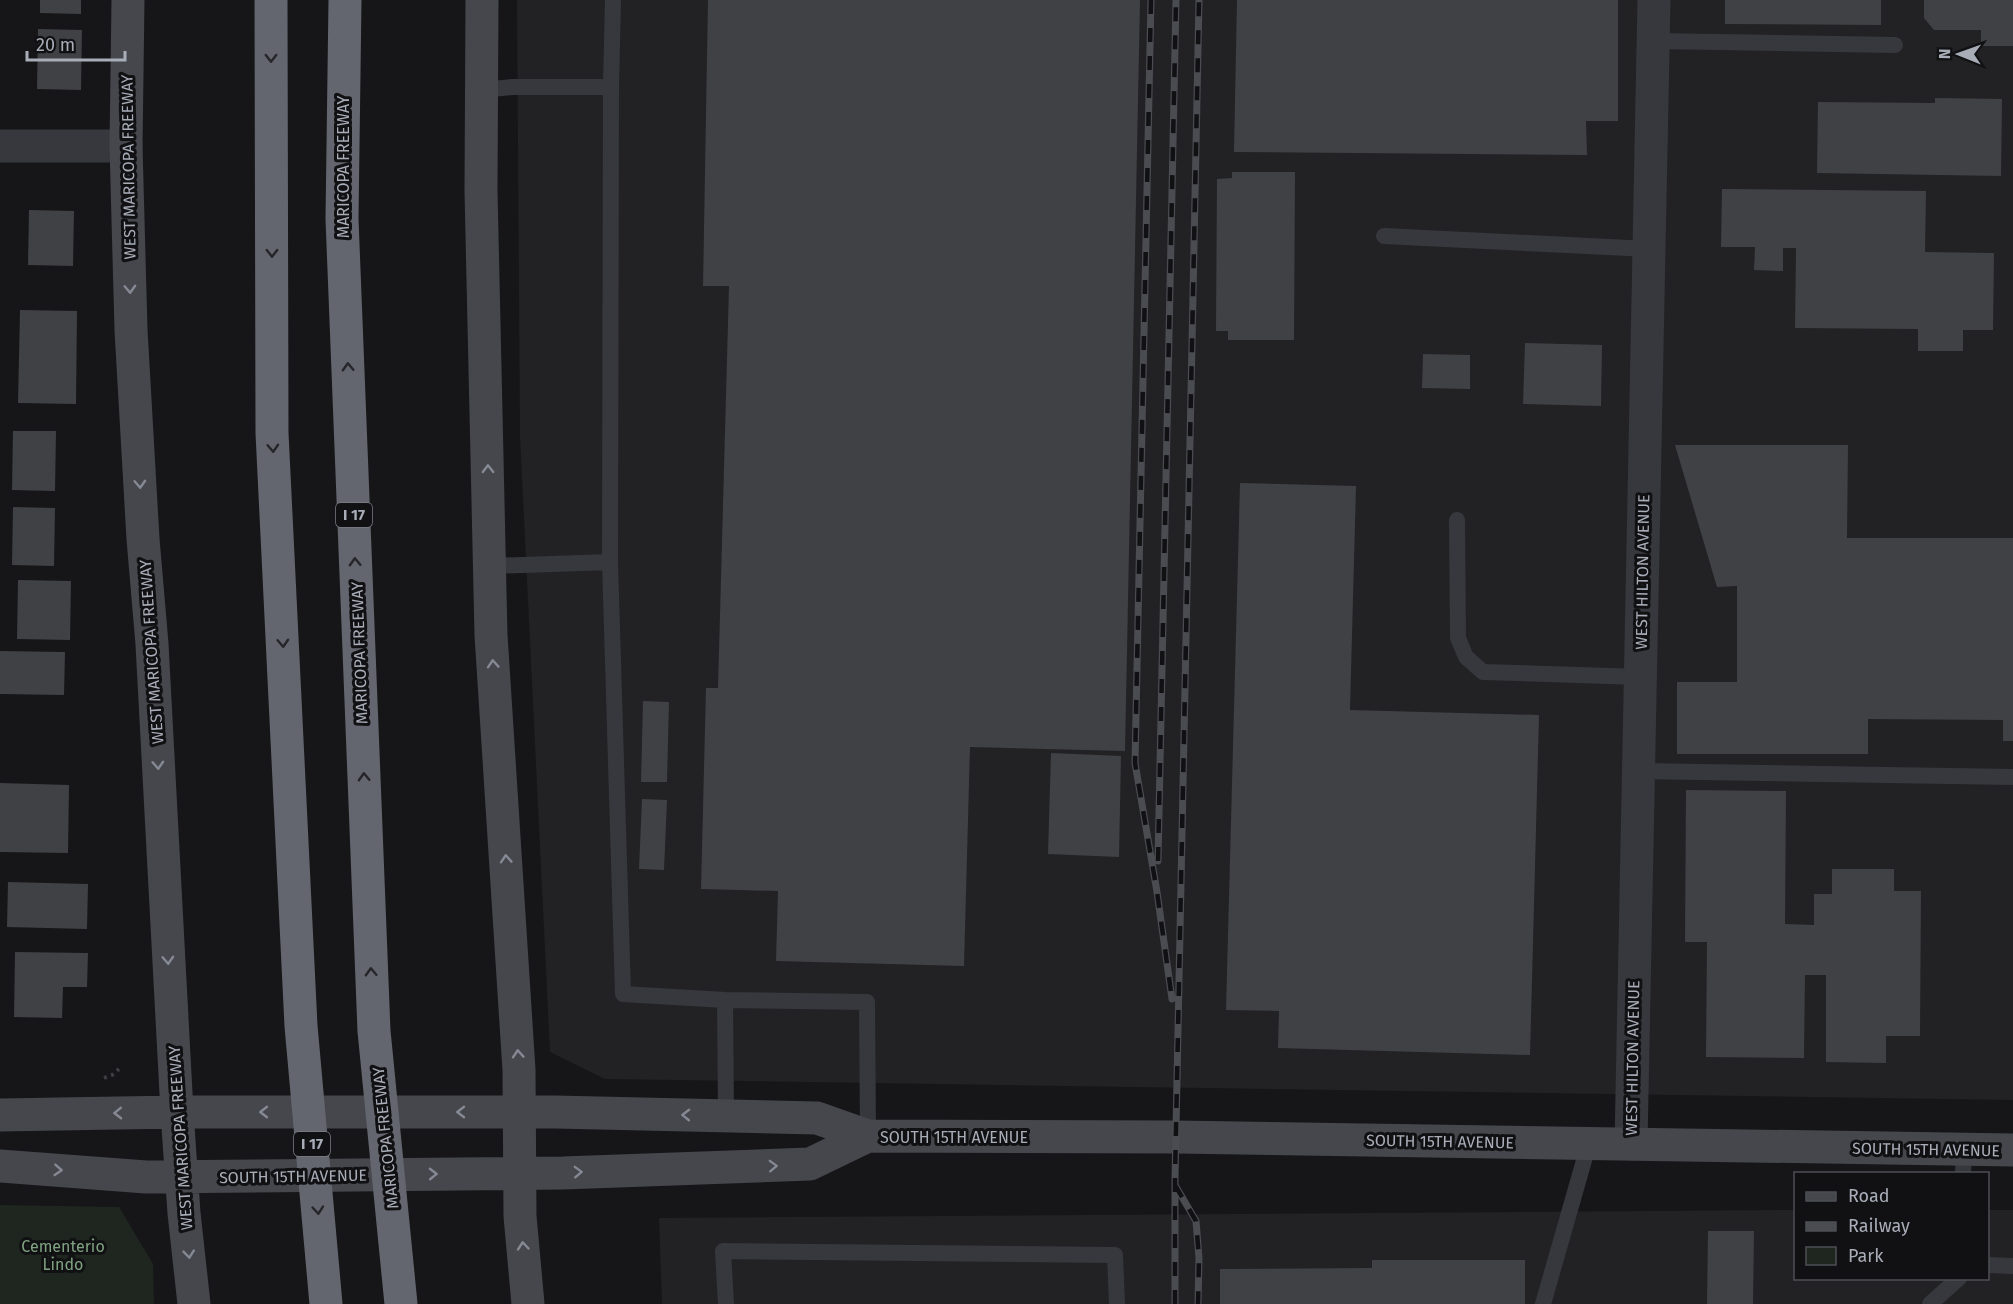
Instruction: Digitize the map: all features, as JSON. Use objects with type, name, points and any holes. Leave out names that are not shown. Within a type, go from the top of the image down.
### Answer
[{"type":"highway","name":"I 17","points":[[271,0],[272,433],[301,1026],[326,1304]]},
{"type":"highway","name":"MARICOPA FREEWAY","points":[[345,0],[342,219],[374,1031],[401,1304]]},
{"type":"main road","name":"WEST MARICOPA FREEWAY","points":[[128,0],[126,146],[132,342],[143,539],[152,644],[177,1112],[194,1304]]},
{"type":"main road","points":[[482,0],[481,202],[491,635],[519,1070],[520,1216],[528,1304]]},
{"type":"main road","name":"SOUTH 15TH AVENUE","points":[[0,1115],[177,1112],[519,1112],[817,1118],[867,1136],[1176,1137],[1589,1143],[1964,1162],[2013,1150]]},
{"type":"main road","name":"SOUTH 15TH AVENUE","points":[[0,1166],[146,1177],[182,1177],[519,1173],[810,1164],[867,1136]]},
{"type":"street","name":"WEST HILTON AVENUE","points":[[1631,1144],[1654,0]]},
{"type":"street","points":[[0,146],[126,146]]},
{"type":"lane","points":[[613,0],[610,562],[624,994],[725,1000],[867,1002],[867,1136]]},
{"type":"lane","points":[[1653,41],[1895,45]]},
{"type":"lane","points":[[481,90],[512,87],[611,87]]},
{"type":"lane","points":[[1384,236],[1649,249]]},
{"type":"lane","points":[[1456,520],[1458,638],[1466,657],[1483,672],[1640,677]]},
{"type":"lane","points":[[490,566],[610,562]]},
{"type":"lane","points":[[1638,771],[2013,777]]},
{"type":"lane","points":[[725,1000],[726,1116]]},
{"type":"lane","points":[[1543,1304],[1589,1143]]},
{"type":"lane","points":[[726,1304],[723,1251],[1115,1255],[1117,1304]]},
{"type":"lane","points":[[1989,1265],[2013,1266]]},
{"type":"lane","points":[[1930,1304],[1957,1280]]},
{"type":"shaded area","points":[[517,0],[2013,0],[2013,1100],[605,1079],[550,1052],[520,436]]},
{"type":"shaded area","points":[[1794,1210],[1794,1280],[1989,1280],[1989,1210],[2013,1210],[2013,1304],[662,1304],[659,1218]]},
{"type":"green space","name":"Cementerio Lindo","points":[[0,1205],[119,1207],[153,1264],[154,1304],[0,1304]]},
{"type":"building","points":[[40,0],[81,0],[81,14],[40,13]]},
{"type":"building","points":[[708,0],[1140,0],[1125,751],[970,747],[964,966],[776,961],[778,891],[701,889],[706,688],[718,688],[729,286],[703,286]]},
{"type":"building","points":[[1237,0],[1618,0],[1618,121],[1586,121],[1587,155],[1234,152]]},
{"type":"building","points":[[1725,0],[1881,0],[1881,25],[1725,24]]},
{"type":"building","points":[[1924,0],[2013,0],[2013,46],[1981,46],[1981,30],[1934,30],[1924,18]]},
{"type":"building","points":[[38,29],[82,30],[81,90],[37,89]]},
{"type":"building","points":[[1935,98],[2002,99],[2001,176],[1817,173],[1818,102],[1935,103]]},
{"type":"building","points":[[1232,172],[1295,172],[1294,340],[1228,340],[1228,331],[1216,331],[1217,179],[1232,178]]},
{"type":"building","points":[[1722,189],[1926,191],[1925,252],[1994,253],[1993,330],[1963,330],[1963,351],[1918,351],[1918,329],[1795,328],[1796,248],[1783,248],[1783,271],[1754,270],[1755,247],[1721,247]]},
{"type":"building","points":[[29,210],[74,211],[73,266],[28,265]]},
{"type":"building","points":[[20,310],[77,311],[76,404],[18,403]]},
{"type":"building","points":[[1525,343],[1602,345],[1601,406],[1523,404]]},
{"type":"building","points":[[1423,354],[1470,355],[1470,389],[1422,388]]},
{"type":"building","points":[[13,431],[56,431],[55,491],[12,490]]},
{"type":"building","points":[[1675,445],[1848,445],[1847,538],[2013,538],[2013,741],[2003,741],[2003,720],[1868,719],[1868,754],[1677,754],[1677,682],[1737,682],[1737,586],[1717,587]]},
{"type":"building","points":[[1240,483],[1356,486],[1350,710],[1539,715],[1530,1055],[1278,1048],[1279,1011],[1226,1010]]},
{"type":"building","points":[[13,507],[55,508],[54,566],[12,565]]},
{"type":"building","points":[[18,580],[71,581],[70,640],[17,639]]},
{"type":"building","points":[[0,651],[65,652],[64,695],[0,694]]},
{"type":"building","points":[[643,701],[669,702],[667,782],[641,782]]},
{"type":"building","points":[[1051,753],[1121,756],[1119,857],[1048,854]]},
{"type":"building","points":[[0,783],[69,785],[68,853],[0,852]]},
{"type":"building","points":[[1686,790],[1786,791],[1785,924],[1814,925],[1814,894],[1832,894],[1832,869],[1894,869],[1894,891],[1921,891],[1920,1036],[1886,1036],[1886,1063],[1826,1062],[1826,975],[1805,975],[1804,1058],[1706,1057],[1707,942],[1685,942]]},
{"type":"building","points":[[642,799],[667,800],[664,870],[639,869]]},
{"type":"building","points":[[8,882],[88,884],[87,929],[7,927]]},
{"type":"building","points":[[15,952],[88,953],[87,987],[63,987],[62,1018],[14,1017]]},
{"type":"building","points":[[1708,1231],[1754,1231],[1753,1304],[1707,1304]]},
{"type":"building","points":[[1372,1260],[1525,1260],[1525,1304],[1220,1304],[1220,1269],[1372,1268]]},
{"type":"railway","points":[[1151,0],[1135,763],[1172,999]]},
{"type":"railway","points":[[1158,861],[1176,0]]},
{"type":"railway","points":[[1175,1304],[1175,1178],[1199,0]]},
{"type":"railway","points":[[1175,1185],[1196,1221],[1199,1258],[1198,1304]]}]
